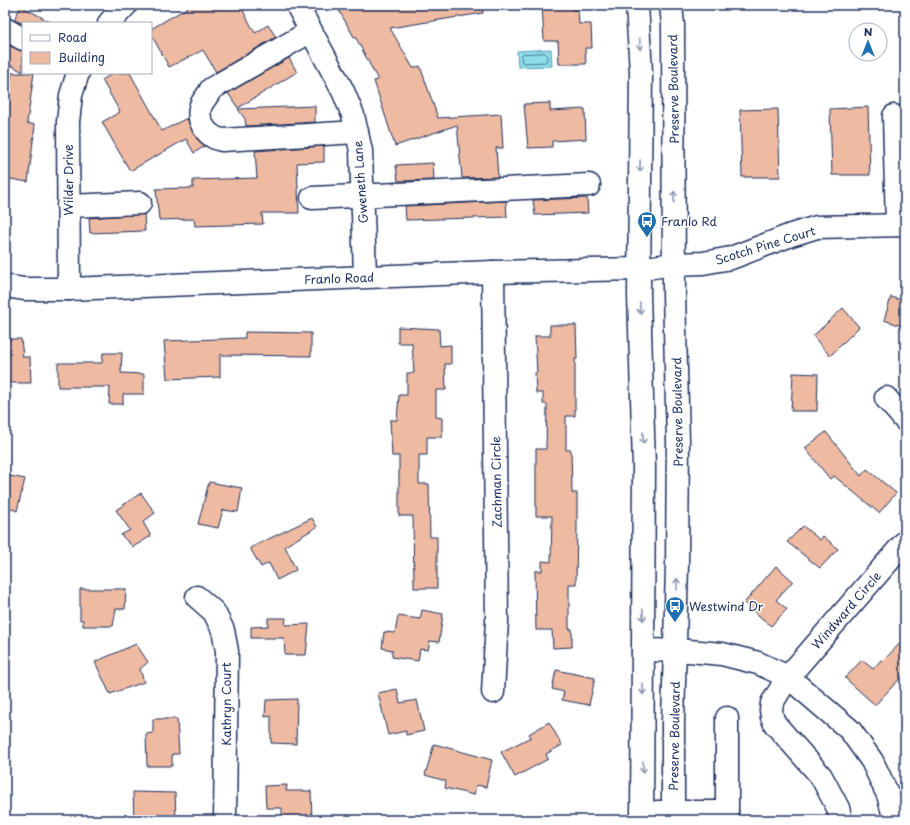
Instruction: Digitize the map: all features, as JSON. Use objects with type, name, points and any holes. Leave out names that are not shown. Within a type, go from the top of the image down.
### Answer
[{"type":"street","points":[[110,22],[126,5]]},
{"type":"street","name":"Gweneth Lane","points":[[297,5],[343,91],[353,115],[360,151],[365,276]]},
{"type":"street","points":[[637,5],[641,72],[639,269],[644,475],[642,816],[727,816],[727,718]]},
{"type":"street","name":"Preserve Boulevard","points":[[671,5],[673,25],[674,264],[678,441],[673,723],[673,816]]},
{"type":"street","points":[[5,29],[22,38]]},
{"type":"street","points":[[310,30],[212,89],[202,104],[200,113],[202,124],[207,132],[214,138],[222,140],[357,132]]},
{"type":"street","name":"Wilder Drive","points":[[69,289],[68,122],[71,95],[78,74]]},
{"type":"street","points":[[894,116],[901,225]]},
{"type":"street","points":[[312,198],[589,185]]},
{"type":"street","points":[[68,206],[140,203]]},
{"type":"street","name":"Scotch Pine Court","points":[[674,264],[703,263],[731,258],[792,235],[817,228],[901,225]]},
{"type":"street","name":"Franlo Road","points":[[5,286],[24,289],[69,289],[365,276],[639,269],[674,264]]},
{"type":"street","name":"Zachman Circle","points":[[493,272],[497,621],[493,692]]},
{"type":"street","points":[[886,398],[905,420]]},
{"type":"street","name":"Windward Circle","points":[[841,820],[838,808],[821,776],[775,724],[771,710],[772,703],[788,677],[905,542]]},
{"type":"street","name":"Kathryn Court","points":[[197,597],[214,612],[223,630],[227,651],[225,820]]},
{"type":"street","points":[[643,650],[722,654],[758,663],[788,677],[850,730],[872,761],[888,795],[895,820]]},
{"type":"water","points":[[551,49],[552,66],[518,67],[517,51]]},
{"type":"building","points":[[192,5],[240,5],[255,33],[268,25],[276,37],[216,72],[203,50],[169,67],[152,36],[152,28]]},
{"type":"building","points":[[336,5],[482,5],[483,13],[390,28],[413,68],[420,66],[438,118],[501,114],[503,148],[496,148],[498,177],[462,178],[457,125],[395,146],[374,81],[378,80],[355,36],[354,37]]},
{"type":"building","points":[[542,5],[573,5],[573,10],[578,10],[579,24],[591,24],[592,48],[585,48],[586,64],[559,64],[558,41],[544,41]]},
{"type":"building","points":[[21,6],[50,22],[22,23],[14,20]]},
{"type":"building","points":[[10,46],[22,51],[22,71],[5,62],[5,55]]},
{"type":"building","points":[[289,58],[297,72],[238,108],[228,93]]},
{"type":"building","points":[[12,73],[34,74],[27,123],[35,125],[28,182],[5,178],[5,92],[9,93]]},
{"type":"building","points":[[111,74],[131,74],[162,131],[187,118],[193,133],[205,146],[194,153],[186,139],[130,171],[102,122],[120,112],[102,80]]},
{"type":"building","points":[[550,103],[550,111],[585,109],[586,139],[552,141],[552,147],[528,148],[524,104]]},
{"type":"building","points":[[315,106],[315,122],[246,126],[245,119],[238,109]]},
{"type":"building","points":[[868,107],[870,175],[832,175],[830,109]]},
{"type":"building","points":[[778,109],[780,177],[742,177],[740,110]]},
{"type":"building","points":[[324,146],[324,162],[297,163],[299,213],[262,213],[263,224],[195,226],[194,219],[159,220],[156,189],[193,188],[193,180],[257,178],[255,151]]},
{"type":"building","points":[[433,163],[434,180],[398,181],[396,165]]},
{"type":"building","points":[[587,198],[588,213],[535,215],[533,200]]},
{"type":"building","points":[[506,201],[507,217],[406,220],[405,206]]},
{"type":"building","points":[[144,214],[145,231],[90,233],[89,218]]},
{"type":"building","points":[[891,297],[905,301],[905,327],[884,320]]},
{"type":"building","points":[[843,308],[859,327],[830,356],[813,336]]},
{"type":"building","points":[[550,325],[576,325],[577,359],[575,359],[575,416],[566,416],[566,450],[571,450],[572,493],[577,493],[576,584],[569,584],[569,629],[572,629],[572,647],[553,648],[552,630],[536,630],[535,571],[542,571],[542,561],[551,562],[552,516],[536,516],[536,449],[546,449],[547,404],[543,404],[543,393],[536,393],[535,373],[537,373],[535,336],[550,336]]},
{"type":"building","points":[[398,327],[439,329],[440,346],[451,345],[451,364],[445,364],[446,390],[436,390],[436,417],[442,418],[442,437],[427,437],[427,455],[419,455],[419,484],[429,484],[430,537],[437,537],[437,588],[414,588],[413,516],[399,516],[399,456],[392,456],[390,420],[397,420],[399,395],[407,395],[407,373],[414,373],[412,343],[398,343]]},
{"type":"building","points":[[245,332],[311,333],[311,356],[220,355],[220,377],[167,379],[164,341],[245,338]]},
{"type":"building","points":[[5,339],[21,339],[23,357],[30,357],[31,383],[5,383]]},
{"type":"building","points":[[103,353],[122,353],[121,373],[144,374],[144,394],[123,394],[123,404],[109,404],[110,387],[58,387],[58,363],[102,363]]},
{"type":"building","points":[[793,373],[818,374],[817,411],[791,411]]},
{"type":"building","points":[[826,432],[861,476],[867,469],[896,493],[879,513],[834,476],[830,479],[805,448]]},
{"type":"building","points":[[5,475],[25,479],[17,511],[5,506]]},
{"type":"building","points":[[209,482],[242,488],[238,512],[223,510],[218,528],[198,524]]},
{"type":"building","points":[[141,493],[155,513],[143,522],[151,536],[133,547],[121,535],[130,530],[116,510]]},
{"type":"building","points":[[312,518],[317,527],[285,546],[296,570],[277,580],[269,563],[261,567],[250,548]]},
{"type":"building","points":[[803,526],[820,540],[823,536],[838,549],[820,568],[787,542]]},
{"type":"building","points":[[776,566],[793,581],[776,600],[787,609],[771,626],[744,603]]},
{"type":"building","points":[[80,589],[126,589],[125,609],[116,609],[113,626],[83,626],[83,620],[80,620]]},
{"type":"building","points":[[422,610],[443,614],[439,642],[430,641],[428,650],[420,649],[418,661],[392,657],[392,650],[382,648],[384,632],[395,633],[398,616],[420,619]]},
{"type":"building","points":[[268,618],[286,618],[285,625],[309,624],[306,655],[285,655],[284,638],[251,638],[251,627],[268,626]]},
{"type":"building","points":[[905,638],[905,673],[875,705],[845,678],[862,660],[873,669],[881,660],[883,661]]},
{"type":"building","points":[[136,644],[148,662],[140,669],[144,682],[110,694],[95,662]]},
{"type":"building","points":[[556,670],[595,678],[589,705],[562,700],[564,692],[552,689]]},
{"type":"building","points":[[397,689],[400,703],[417,700],[424,731],[406,735],[406,731],[388,735],[378,693]]},
{"type":"building","points":[[297,699],[296,744],[271,743],[271,716],[265,717],[266,700]]},
{"type":"building","points":[[153,719],[177,719],[179,754],[172,754],[172,766],[147,766],[146,734],[153,733]]},
{"type":"building","points":[[549,722],[562,745],[546,754],[548,759],[515,777],[501,752],[531,737],[529,734]]},
{"type":"building","points":[[434,744],[492,760],[486,787],[476,785],[474,795],[445,788],[446,781],[425,775]]},
{"type":"building","points":[[287,785],[286,791],[311,791],[312,820],[282,820],[282,808],[266,808],[265,786]]},
{"type":"building","points":[[133,792],[175,793],[176,818],[168,818],[168,820],[134,820]]},
{"type":"place","name":"Franlo Rd","points":[[647,238]]},
{"type":"place","name":"Westwind Dr","points":[[675,623]]}]
